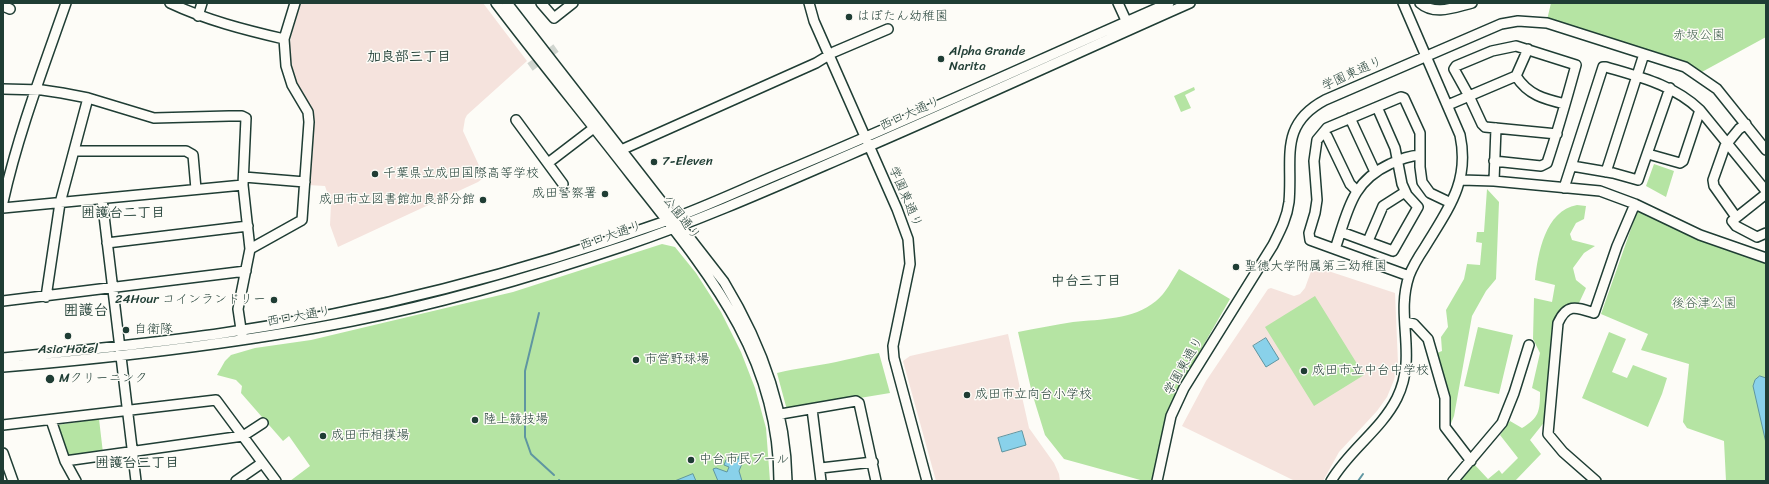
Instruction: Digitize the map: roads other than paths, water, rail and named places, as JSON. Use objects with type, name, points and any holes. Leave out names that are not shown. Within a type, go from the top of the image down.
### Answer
[{"type":"street","points":[[3,202],[10,168],[35,90],[66,3]]},
{"type":"street","points":[[170,3],[198,16],[251,32],[284,39]]},
{"type":"street","points":[[198,16],[202,3]]},
{"type":"street","points":[[250,249],[302,220],[309,122],[308,112],[292,85],[286,66],[284,39],[295,3]]},
{"type":"street","name":"公園通り","points":[[496,3],[598,126],[621,150],[709,276],[738,323],[757,365],[776,414],[786,452],[787,481]]},
{"type":"street","name":"公園通り","points":[[507,3],[598,126],[673,223]]},
{"type":"street","points":[[542,3],[554,18],[573,3]]},
{"type":"street","name":"学園東通り","points":[[810,3],[814,21],[908,239],[910,271],[893,346],[894,358],[927,481]]},
{"type":"street","points":[[1118,3],[1128,26]]},
{"type":"street","name":"西口大通り","points":[[1128,26],[1169,3]]},
{"type":"street","name":"西口大通り","points":[[3,367],[121,357],[243,341],[353,321],[474,291],[627,245],[673,223],[867,143],[1128,26],[1190,3]]},
{"type":"street","points":[[1331,481],[1343,463],[1380,422],[1397,398],[1407,368],[1404,301],[1409,276],[1451,204],[1461,180],[1462,144],[1448,105],[1403,3]]},
{"type":"street","points":[[1420,3],[1426,8],[1437,11],[1472,3]]},
{"type":"street","name":"学園東通り","points":[[1157,481],[1171,416],[1184,388],[1273,245],[1282,228],[1289,203],[1289,147],[1291,137],[1297,124],[1312,106],[1501,24],[1532,21],[1597,38],[1678,64],[1702,77],[1717,89],[1766,150]]},
{"type":"street","points":[[621,150],[816,63],[888,29]]},
{"type":"street","points":[[1494,161],[1541,166],[1545,164],[1557,134],[1576,64],[1516,46],[1503,47],[1456,66],[1454,69],[1482,124],[1485,127],[1557,134]]},
{"type":"street","points":[[1448,105],[1516,76],[1528,49]]},
{"type":"street","points":[[1606,172],[1644,54]]},
{"type":"street","points":[[1564,188],[1603,67],[1606,67],[1670,88],[1689,99],[1700,110],[1766,193],[1732,221],[1736,226],[1757,237],[1766,233]]},
{"type":"street","points":[[1516,76],[1522,86],[1542,99],[1565,104]]},
{"type":"street","points":[[1572,166],[1638,180],[1670,88]]},
{"type":"street","points":[[3,89],[62,92],[88,98],[154,118],[242,116],[246,118],[244,181],[250,249],[238,309],[243,341]]},
{"type":"street","points":[[1409,276],[1308,238],[1317,200],[1314,160],[1318,140],[1327,128],[1401,97],[1406,99],[1420,133],[1421,177],[1424,186],[1430,192],[1451,204]]},
{"type":"street","points":[[46,296],[60,203],[88,98]]},
{"type":"street","points":[[1341,232],[1389,250],[1393,250],[1418,207],[1405,192],[1398,160],[1378,107]]},
{"type":"street","points":[[1648,154],[1680,163],[1684,161],[1700,110]]},
{"type":"street","points":[[1350,118],[1375,172]]},
{"type":"street","points":[[516,120],[563,184]]},
{"type":"street","points":[[1736,217],[1713,183],[1722,151],[1739,129],[1746,124]]},
{"type":"street","points":[[548,163],[598,126]]},
{"type":"street","points":[[1494,180],[1496,128]]},
{"type":"street","points":[[1323,133],[1327,136],[1350,184],[1357,191]]},
{"type":"street","points":[[74,151],[186,151],[193,155],[196,189]]},
{"type":"street","points":[[1335,249],[1357,191],[1367,178],[1398,160],[1420,155]]},
{"type":"street","points":[[1461,180],[1494,180],[1600,191],[1635,204],[1700,235],[1766,258]]},
{"type":"street","points":[[3,208],[196,189],[244,181],[305,182]]},
{"type":"street","points":[[1368,242],[1383,206],[1405,192]]},
{"type":"street","points":[[102,199],[136,481]]},
{"type":"street","points":[[1596,481],[1559,448],[1548,434],[1558,324],[1562,314],[1571,308],[1576,307],[1594,313],[1617,246],[1635,204]]},
{"type":"street","name":"西口大通り","points":[[3,358],[120,347],[241,330],[411,297],[480,279],[673,223]]},
{"type":"street","points":[[107,243],[248,226]]},
{"type":"street","points":[[3,302],[246,271]]},
{"type":"street","points":[[291,321],[293,332]]},
{"type":"street","points":[[1405,322],[1414,324],[1428,339],[1445,398],[1445,427],[1472,461]]},
{"type":"street","points":[[1453,481],[1472,461],[1505,417],[1529,344]]},
{"type":"street","points":[[3,425],[216,400],[276,481]]},
{"type":"street","points":[[776,414],[812,409],[856,400],[859,403],[876,481]]},
{"type":"street","points":[[812,409],[821,481]]},
{"type":"street","name":"公園通り","points":[[776,414],[779,481]]},
{"type":"street","points":[[52,420],[65,460],[76,481]]},
{"type":"street","points":[[65,460],[244,436],[263,423]]},
{"type":"street","points":[[3,453],[13,481]]},
{"type":"street","points":[[820,468],[873,462]]},
{"type":"street","points":[[236,481],[262,463]]},
{"type":"water","points":[[1266,338],[1279,359],[1266,367],[1253,346]]},
{"type":"water","points":[[1760,376],[1766,378],[1766,443],[1753,386],[1755,380]]},
{"type":"water","points":[[1022,431],[1026,445],[1002,452],[998,438]]},
{"type":"water","points":[[740,454],[745,456],[739,471],[742,481],[718,481],[713,469],[716,468],[727,472],[729,467],[724,465],[726,460],[733,457],[738,459]]},
{"type":"water","points":[[693,474],[696,481],[675,481]]},
{"type":"waterway","points":[[539,313],[525,371],[525,437],[531,454],[554,475]]},
{"type":"waterway","points":[[1358,481],[1363,474]]},
{"type":"tunnel","points":[[530,67],[556,48]]},
{"type":"place","name":"はぼたん幼稚園","points":[[849,17]]},
{"type":"place","name":"Alpha Grande Narita","points":[[941,59]]},
{"type":"place","name":"7-Eleven","points":[[654,162]]},
{"type":"place","name":"千葉県立成田国際高等学校","points":[[375,174]]},
{"type":"place","name":"成田警察署","points":[[605,194]]},
{"type":"place","name":"成田市立図書館加良部分館","points":[[483,200]]},
{"type":"place","name":"聖徳大学附属第三幼稚園","points":[[1236,267]]},
{"type":"place","name":"24Hour コインランドリー","points":[[274,300]]},
{"type":"place","name":"自衛隊","points":[[126,330]]},
{"type":"place","name":"Asia Hotel","points":[[68,336]]},
{"type":"place","name":"市営野球場","points":[[636,360]]},
{"type":"place","name":"成田市立中台中学校","points":[[1304,371]]},
{"type":"place","name":"Mクリーニンク","points":[[50,379]]},
{"type":"place","name":"成田市立向台小学校","points":[[967,395]]},
{"type":"place","name":"陸上競技場","points":[[475,420]]},
{"type":"place","name":"成田市相撲場","points":[[323,436]]},
{"type":"place","name":"中台市民プール","points":[[691,460]]},
{"type":"district","name":"加良部三丁目","points":[[409,57]]},
{"type":"district","name":"囲護台二丁目","points":[[123,213]]},
{"type":"district","name":"中台三丁目","points":[[1086,281]]},
{"type":"district","name":"囲護台","points":[[86,311]]},
{"type":"district","name":"囲護台三丁目","points":[[137,463]]},
{"type":"park label","name":"赤坂公園","points":[[1699,36]]},
{"type":"park label","name":"後谷津公園","points":[[1704,304]]}]
